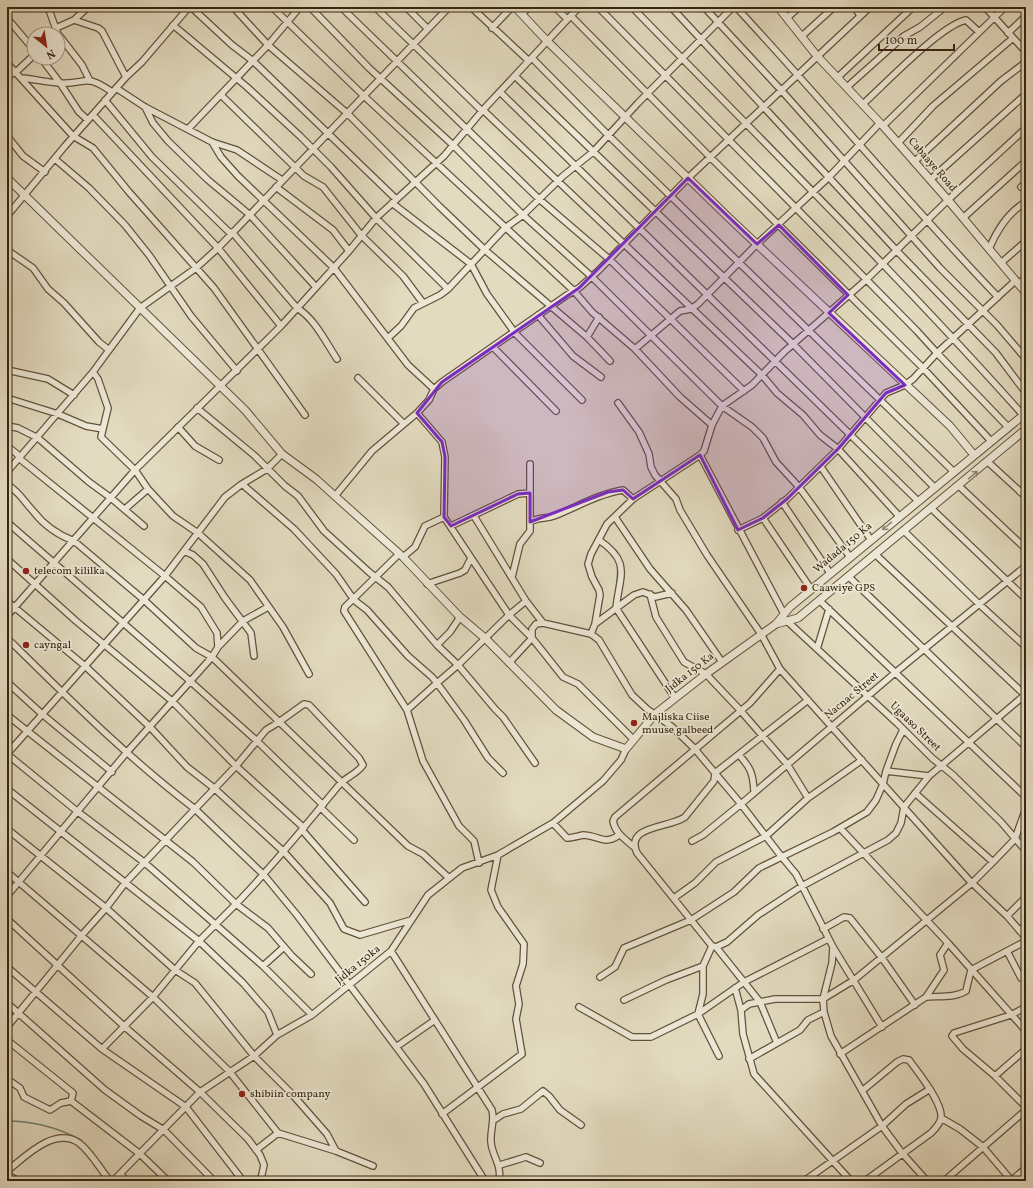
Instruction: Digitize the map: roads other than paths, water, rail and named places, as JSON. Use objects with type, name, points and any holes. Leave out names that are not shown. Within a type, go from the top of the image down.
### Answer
[{"type":"street","points":[[48,7],[55,26]]},
{"type":"street","points":[[66,26],[88,7]]},
{"type":"street","points":[[7,216],[105,100],[142,62],[190,7],[232,45],[253,61],[396,199]]},
{"type":"street","points":[[233,7],[268,45],[348,114],[414,182],[485,250],[587,337],[610,361]]},
{"type":"street","points":[[272,7],[286,23],[436,164],[574,291],[599,317],[636,349],[680,397],[712,425]]},
{"type":"street","points":[[188,129],[268,45],[300,7]]},
{"type":"street","points":[[310,7],[328,27],[453,145],[523,215],[592,277],[653,335],[722,406],[752,427],[763,438],[776,462],[799,487],[850,557]]},
{"type":"street","points":[[341,7],[539,199],[609,259],[744,391]]},
{"type":"street","points":[[374,7],[762,375],[777,393],[803,415],[820,435],[838,449],[899,516]]},
{"type":"street","points":[[406,7],[428,29]]},
{"type":"street","points":[[7,472],[20,459],[93,372],[140,308],[196,268],[218,248],[282,180],[348,114],[447,7]]},
{"type":"street","points":[[471,7],[492,28],[531,59],[954,472]]},
{"type":"street","points":[[492,28],[512,7]]},
{"type":"street","points":[[515,7],[547,41],[688,178],[950,426],[974,455]]},
{"type":"street","points":[[522,14],[529,7]]},
{"type":"street","points":[[555,7],[569,17],[648,93],[710,157],[923,368],[991,441]]},
{"type":"street","points":[[598,7],[918,331],[937,354],[1008,427]]},
{"type":"street","points":[[632,7],[747,122],[1025,414]]},
{"type":"street","points":[[671,7],[897,251],[996,353],[1026,393]]},
{"type":"street","points":[[704,7],[781,90],[940,268],[983,311],[1026,359]]},
{"type":"street","points":[[388,338],[401,326],[414,308],[440,295],[448,289],[505,228],[523,215],[557,182],[593,152],[701,38],[735,7],[798,74],[927,221],[998,297]]},
{"type":"street","name":"Cabaaye Road","points":[[778,7],[817,56],[898,143],[1026,293]]},
{"type":"street","points":[[787,18],[799,7]]},
{"type":"street","points":[[802,36],[834,7]]},
{"type":"street","points":[[855,7],[860,16]]},
{"type":"street","points":[[334,496],[372,451],[417,413],[429,400],[434,389],[592,277],[688,178],[870,7]]},
{"type":"street","points":[[838,77],[913,7]]},
{"type":"street","points":[[847,87],[904,36],[920,27],[945,7]]},
{"type":"street","points":[[986,7],[994,18],[1026,52]]},
{"type":"street","points":[[636,349],[680,311],[691,309],[707,295],[757,244],[829,177],[860,143],[1006,7]]},
{"type":"street","points":[[7,616],[136,470],[281,326],[350,251],[361,235],[376,218],[414,182],[436,164],[577,8]]},
{"type":"street","points":[[1008,33],[1026,16]]},
{"type":"street","points":[[7,18],[26,41]]},
{"type":"street","points":[[74,20],[98,28],[102,31],[126,77]]},
{"type":"street","points":[[863,104],[925,46],[948,30],[966,20],[979,32]]},
{"type":"street","points":[[173,25],[236,79],[313,149],[376,218],[448,289]]},
{"type":"street","points":[[898,143],[932,106],[1013,38]]},
{"type":"street","points":[[66,45],[82,65],[89,79]]},
{"type":"street","points":[[914,162],[1001,82],[1026,62]]},
{"type":"street","points":[[7,63],[74,136],[93,148],[214,288],[305,415]]},
{"type":"street","points":[[7,76],[16,72],[26,63]]},
{"type":"street","points":[[47,66],[79,112],[88,120]]},
{"type":"street","points":[[515,76],[593,152],[656,210],[793,344],[864,418],[935,488]]},
{"type":"street","points":[[21,78],[60,83],[89,79],[114,90],[212,142],[237,150],[282,180]]},
{"type":"street","points":[[500,92],[774,362],[918,501]]},
{"type":"street","points":[[930,180],[1026,94]]},
{"type":"street","points":[[221,95],[304,176],[325,190],[342,214],[403,276],[423,303]]},
{"type":"street","points":[[105,100],[152,157],[232,233],[296,308],[303,312],[314,323],[337,359]]},
{"type":"street","points":[[145,107],[153,122],[168,141],[213,184],[250,215],[316,287]]},
{"type":"street","points":[[93,115],[218,248],[281,326]]},
{"type":"street","points":[[591,634],[595,624],[599,590],[592,577],[588,564],[607,524],[633,499],[700,455],[704,451],[712,425],[722,406],[752,386],[793,344],[866,280],[948,200],[1026,128]]},
{"type":"street","points":[[7,136],[23,156],[44,172]]},
{"type":"street","points":[[212,142],[221,157],[238,176],[334,268],[408,365],[434,389]]},
{"type":"street","points":[[55,159],[89,188],[125,225],[171,286],[191,316],[237,371]]},
{"type":"street","points":[[963,218],[1026,161]]},
{"type":"street","points":[[7,178],[220,386],[263,430],[282,454],[316,479],[401,556],[460,617],[486,639],[556,710],[593,737],[626,749]]},
{"type":"street","points":[[1021,187],[1026,183]]},
{"type":"street","points":[[276,187],[333,230],[350,251]]},
{"type":"street","points":[[989,249],[995,234],[1015,207],[1026,202]]},
{"type":"street","points":[[392,203],[471,264],[488,294],[515,333],[582,400]]},
{"type":"street","points":[[1001,263],[1026,241]]},
{"type":"street","points":[[7,250],[33,268],[48,289],[70,310],[99,342],[109,350]]},
{"type":"street","points":[[738,530],[763,518],[782,502],[821,467],[851,435],[886,393],[905,385],[998,297],[1026,278]]},
{"type":"street","points":[[538,315],[573,356],[601,377]]},
{"type":"street","points":[[587,337],[599,317]]},
{"type":"street","points":[[493,347],[556,412]]},
{"type":"street","points":[[7,370],[48,379],[74,395]]},
{"type":"street","points":[[93,372],[98,379],[108,408],[102,437],[106,443],[136,470],[148,489],[173,516],[198,533],[250,580],[266,600],[268,607],[283,627],[309,674]]},
{"type":"street","points":[[358,378],[404,424]]},
{"type":"street","points":[[7,398],[58,414],[86,426],[103,429]]},
{"type":"street","points":[[618,403],[639,432],[649,454],[651,467],[676,499],[680,510],[707,555],[762,634],[780,669],[972,883],[1008,916],[1026,938]]},
{"type":"street","points":[[197,408],[255,456],[267,469],[298,496],[324,531],[388,587],[503,717],[535,763]]},
{"type":"street","points":[[417,413],[442,442],[445,457],[444,517],[471,558],[509,615],[532,638],[564,677],[578,684],[633,739]]},
{"type":"street","name":"Wadada 150 Ka","points":[[786,618],[790,607],[811,589],[1025,414]]},
{"type":"street","points":[[7,426],[18,428],[38,438],[88,482],[111,498],[144,526]]},
{"type":"street","points":[[178,427],[195,446],[219,460]]},
{"type":"street","name":"Wadada 150 Ka","points":[[776,624],[786,618],[798,618],[1026,429]]},
{"type":"street","points":[[7,446],[17,454],[20,459],[165,576],[201,608],[217,633],[218,647]]},
{"type":"street","points":[[282,454],[267,469],[242,484],[226,497],[165,576],[104,644],[63,693],[26,731],[7,754],[78,812],[145,863],[264,966],[312,1015]]},
{"type":"street","name":"Ugaaso Street","points":[[700,455],[738,530],[786,618],[1001,822],[1026,851]]},
{"type":"street","points":[[988,462],[1026,497]]},
{"type":"street","points":[[512,576],[520,544],[530,531],[530,464]]},
{"type":"street","points":[[821,467],[871,540]]},
{"type":"street","points":[[7,484],[25,499],[33,511],[60,535],[74,541],[144,600],[196,648],[212,657],[408,846],[423,854],[449,878]]},
{"type":"street","points":[[242,484],[294,529],[336,574],[354,600],[367,610],[408,656],[432,677],[464,720],[488,758],[503,773]]},
{"type":"street","points":[[959,486],[1026,549]]},
{"type":"street","points":[[1020,492],[1026,486]]},
{"type":"street","points":[[125,509],[148,489]]},
{"type":"street","points":[[530,522],[535,519],[560,514],[608,492],[623,490],[633,499]]},
{"type":"street","points":[[450,526],[518,494],[530,493]]},
{"type":"street","points":[[782,502],[830,573]]},
{"type":"street","points":[[931,508],[1026,599]]},
{"type":"street","points":[[474,516],[526,601],[543,623]]},
{"type":"street","points":[[444,517],[426,526],[415,547],[375,576],[354,600],[345,607],[344,611],[407,710],[423,761],[459,826],[474,841],[479,863]]},
{"type":"street","points":[[616,517],[650,569],[672,593],[722,662]]},
{"type":"street","points":[[763,518],[811,589]]},
{"type":"street","points":[[7,522],[124,622],[257,741],[354,840]]},
{"type":"street","points":[[904,531],[979,604],[1026,647]]},
{"type":"street","points":[[599,540],[617,555],[621,564],[622,573],[616,608],[675,698]]},
{"type":"street","points":[[184,551],[193,555],[203,564],[225,598],[243,621],[251,633],[254,656]]},
{"type":"street","points":[[719,1056],[698,1014],[703,994],[703,966],[714,946],[727,942],[758,915],[802,886],[888,840],[896,833],[901,823],[904,807],[929,776],[969,741],[1026,695],[875,554]]},
{"type":"street","points":[[427,584],[460,573],[465,570],[471,558]]},
{"type":"street","points":[[7,559],[76,621],[172,701],[236,766],[303,829],[365,902]]},
{"type":"street","name":"Nacnac Street","points":[[692,841],[703,835],[741,804],[754,791],[896,672],[1026,566]]},
{"type":"street","points":[[849,577],[1026,747]]},
{"type":"street","points":[[595,624],[634,595],[643,592],[655,597],[672,593]]},
{"type":"street","points":[[650,594],[656,617],[684,662],[706,674],[740,710],[787,764],[808,798]]},
{"type":"street","points":[[820,600],[1026,797]]},
{"type":"street","points":[[7,601],[85,666],[150,727],[187,767],[214,788],[284,852],[330,903],[344,929],[360,935],[411,920]]},
{"type":"street","points":[[407,710],[458,666],[509,615],[526,601]]},
{"type":"street","points":[[7,896],[99,788],[127,752],[212,657],[218,647],[243,621],[268,607]]},
{"type":"street","points":[[817,648],[829,609]]},
{"type":"street","points":[[437,644],[450,632],[460,617]]},
{"type":"street","points":[[509,662],[532,638],[532,629],[536,624],[543,623],[591,634],[599,640],[632,695],[646,709],[671,726],[694,748],[741,804],[796,874],[828,939],[882,1027]]},
{"type":"street","name":"Jidka 150 Ka","points":[[626,749],[655,714],[722,662],[776,624]]},
{"type":"street","points":[[7,638],[63,693],[169,789],[195,809],[264,875],[350,984],[424,1084],[485,1181]]},
{"type":"street","points":[[776,1043],[760,1002],[691,920],[637,853],[634,847],[619,835],[613,821],[615,817],[694,748],[750,703],[780,669]]},
{"type":"street","points":[[7,682],[42,714],[112,772]]},
{"type":"street","points":[[634,847],[636,838],[641,832],[680,821],[685,817],[714,781],[715,773],[808,700]]},
{"type":"street","points":[[7,1027],[125,883],[236,766],[266,730],[300,706],[304,704],[309,705],[362,762],[360,769],[341,783],[264,875],[199,941],[153,997],[102,1049]]},
{"type":"street","points":[[7,716],[167,840],[193,862],[236,904],[268,928],[284,947],[311,974]]},
{"type":"street","points":[[600,977],[615,967],[624,948],[691,920],[734,892],[759,868],[840,828],[867,812],[876,800],[883,784],[896,744],[903,730]]},
{"type":"street","name":"Jidka 150ka","points":[[114,1181],[200,1092],[229,1071],[254,1056],[277,1035],[312,1015],[391,951],[428,895],[462,868],[498,855],[553,823],[603,781],[621,760],[626,749]]},
{"type":"street","points":[[739,755],[747,763],[753,774],[754,791]]},
{"type":"street","points":[[674,898],[695,883],[716,862],[766,836],[808,798],[862,760]]},
{"type":"street","points":[[886,771],[929,776]]},
{"type":"street","points":[[7,789],[199,941],[243,983],[268,1012],[277,1035]]},
{"type":"street","points":[[915,793],[993,862]]},
{"type":"street","points":[[741,1010],[749,1004],[775,999],[823,999],[854,980],[972,883],[993,862],[1015,839],[1026,808]]},
{"type":"street","points":[[553,823],[567,838],[583,835],[603,840],[612,840],[619,835]]},
{"type":"street","points":[[840,828],[948,943],[1026,1031]]},
{"type":"street","points":[[7,829],[40,857],[106,908],[175,970],[195,983],[254,1056],[292,1094],[327,1134],[336,1151]]},
{"type":"street","points":[[442,1114],[522,1054],[516,1019],[519,1004],[516,986],[523,964],[524,944],[498,907],[491,890],[498,855]]},
{"type":"street","points":[[7,872],[153,997],[229,1071],[278,1133],[336,1151],[373,1166]]},
{"type":"street","points":[[1008,916],[1026,897]]},
{"type":"street","points":[[823,929],[844,916],[850,918],[882,958],[915,1005]]},
{"type":"street","points":[[7,919],[125,1027],[200,1092],[248,1139],[256,1150],[264,1166],[261,1179],[258,1181]]},
{"type":"street","points":[[1019,930],[1026,926]]},
{"type":"street","points":[[579,1007],[632,1037],[651,1037],[698,1014],[744,982],[828,939]]},
{"type":"street","points":[[926,997],[953,996],[962,994],[966,991],[971,970],[1026,941]]},
{"type":"street","points":[[840,1054],[926,997],[944,970],[940,955],[948,943]]},
{"type":"street","points":[[264,966],[284,947]]},
{"type":"street","points":[[833,947],[832,963],[823,999],[824,1012],[831,1036],[882,1126],[925,1180]]},
{"type":"street","points":[[391,951],[492,1110],[494,1120],[491,1143],[500,1165],[499,1181]]},
{"type":"street","points":[[1007,951],[1020,978],[1026,977]]},
{"type":"street","points":[[624,1000],[666,980],[703,966]]},
{"type":"street","points":[[7,967],[102,1049],[186,1107],[243,1181]]},
{"type":"street","points":[[735,988],[741,1010],[743,1034],[754,1074],[851,1181]]},
{"type":"street","points":[[7,1003],[105,1090],[141,1116],[164,1130],[214,1181]]},
{"type":"street","points":[[944,1181],[1026,1108],[995,1076],[963,1049],[952,1036],[954,1033],[1011,1015],[1026,1007]]},
{"type":"street","points":[[749,1059],[800,1030],[808,1020],[824,1012]]},
{"type":"street","points":[[396,1047],[435,1020]]},
{"type":"street","points":[[7,1040],[74,1093],[71,1101]]},
{"type":"street","points":[[995,1076],[1026,1049]]},
{"type":"street","points":[[862,1090],[897,1062],[903,1059],[910,1060],[930,1089],[940,1110],[941,1118],[939,1125],[931,1133],[866,1181]]},
{"type":"street","points":[[7,1079],[20,1088],[24,1097],[50,1110],[61,1103],[71,1101],[140,1154],[168,1181]]},
{"type":"street","points":[[804,1181],[882,1126],[906,1104],[930,1089]]},
{"type":"street","points":[[494,1120],[502,1114],[521,1109],[543,1091],[560,1110],[581,1125]]},
{"type":"street","points":[[941,1118],[960,1129],[983,1147],[1011,1181],[1026,1168]]},
{"type":"street","points":[[256,1150],[278,1133]]},
{"type":"street","points":[[7,1171],[49,1140],[63,1137],[79,1143],[110,1181]]},
{"type":"street","points":[[500,1165],[526,1157],[540,1163]]},
{"type":"street","points":[[7,1174],[18,1181]]},
{"type":"street","points":[[120,1174],[127,1181]]},
{"type":"waterway","points":[[7,1121],[27,1122],[54,1128],[81,1140]]},
{"type":"place","name":"telecom kililka","points":[[26,571]]},
{"type":"place","name":"Caawiye GPS","points":[[804,588]]},
{"type":"place","name":"cayngal","points":[[26,645]]},
{"type":"place","name":"Majliska Ciise muuse galbeed","points":[[634,723]]},
{"type":"place","name":"shibiin company","points":[[242,1094]]}]
